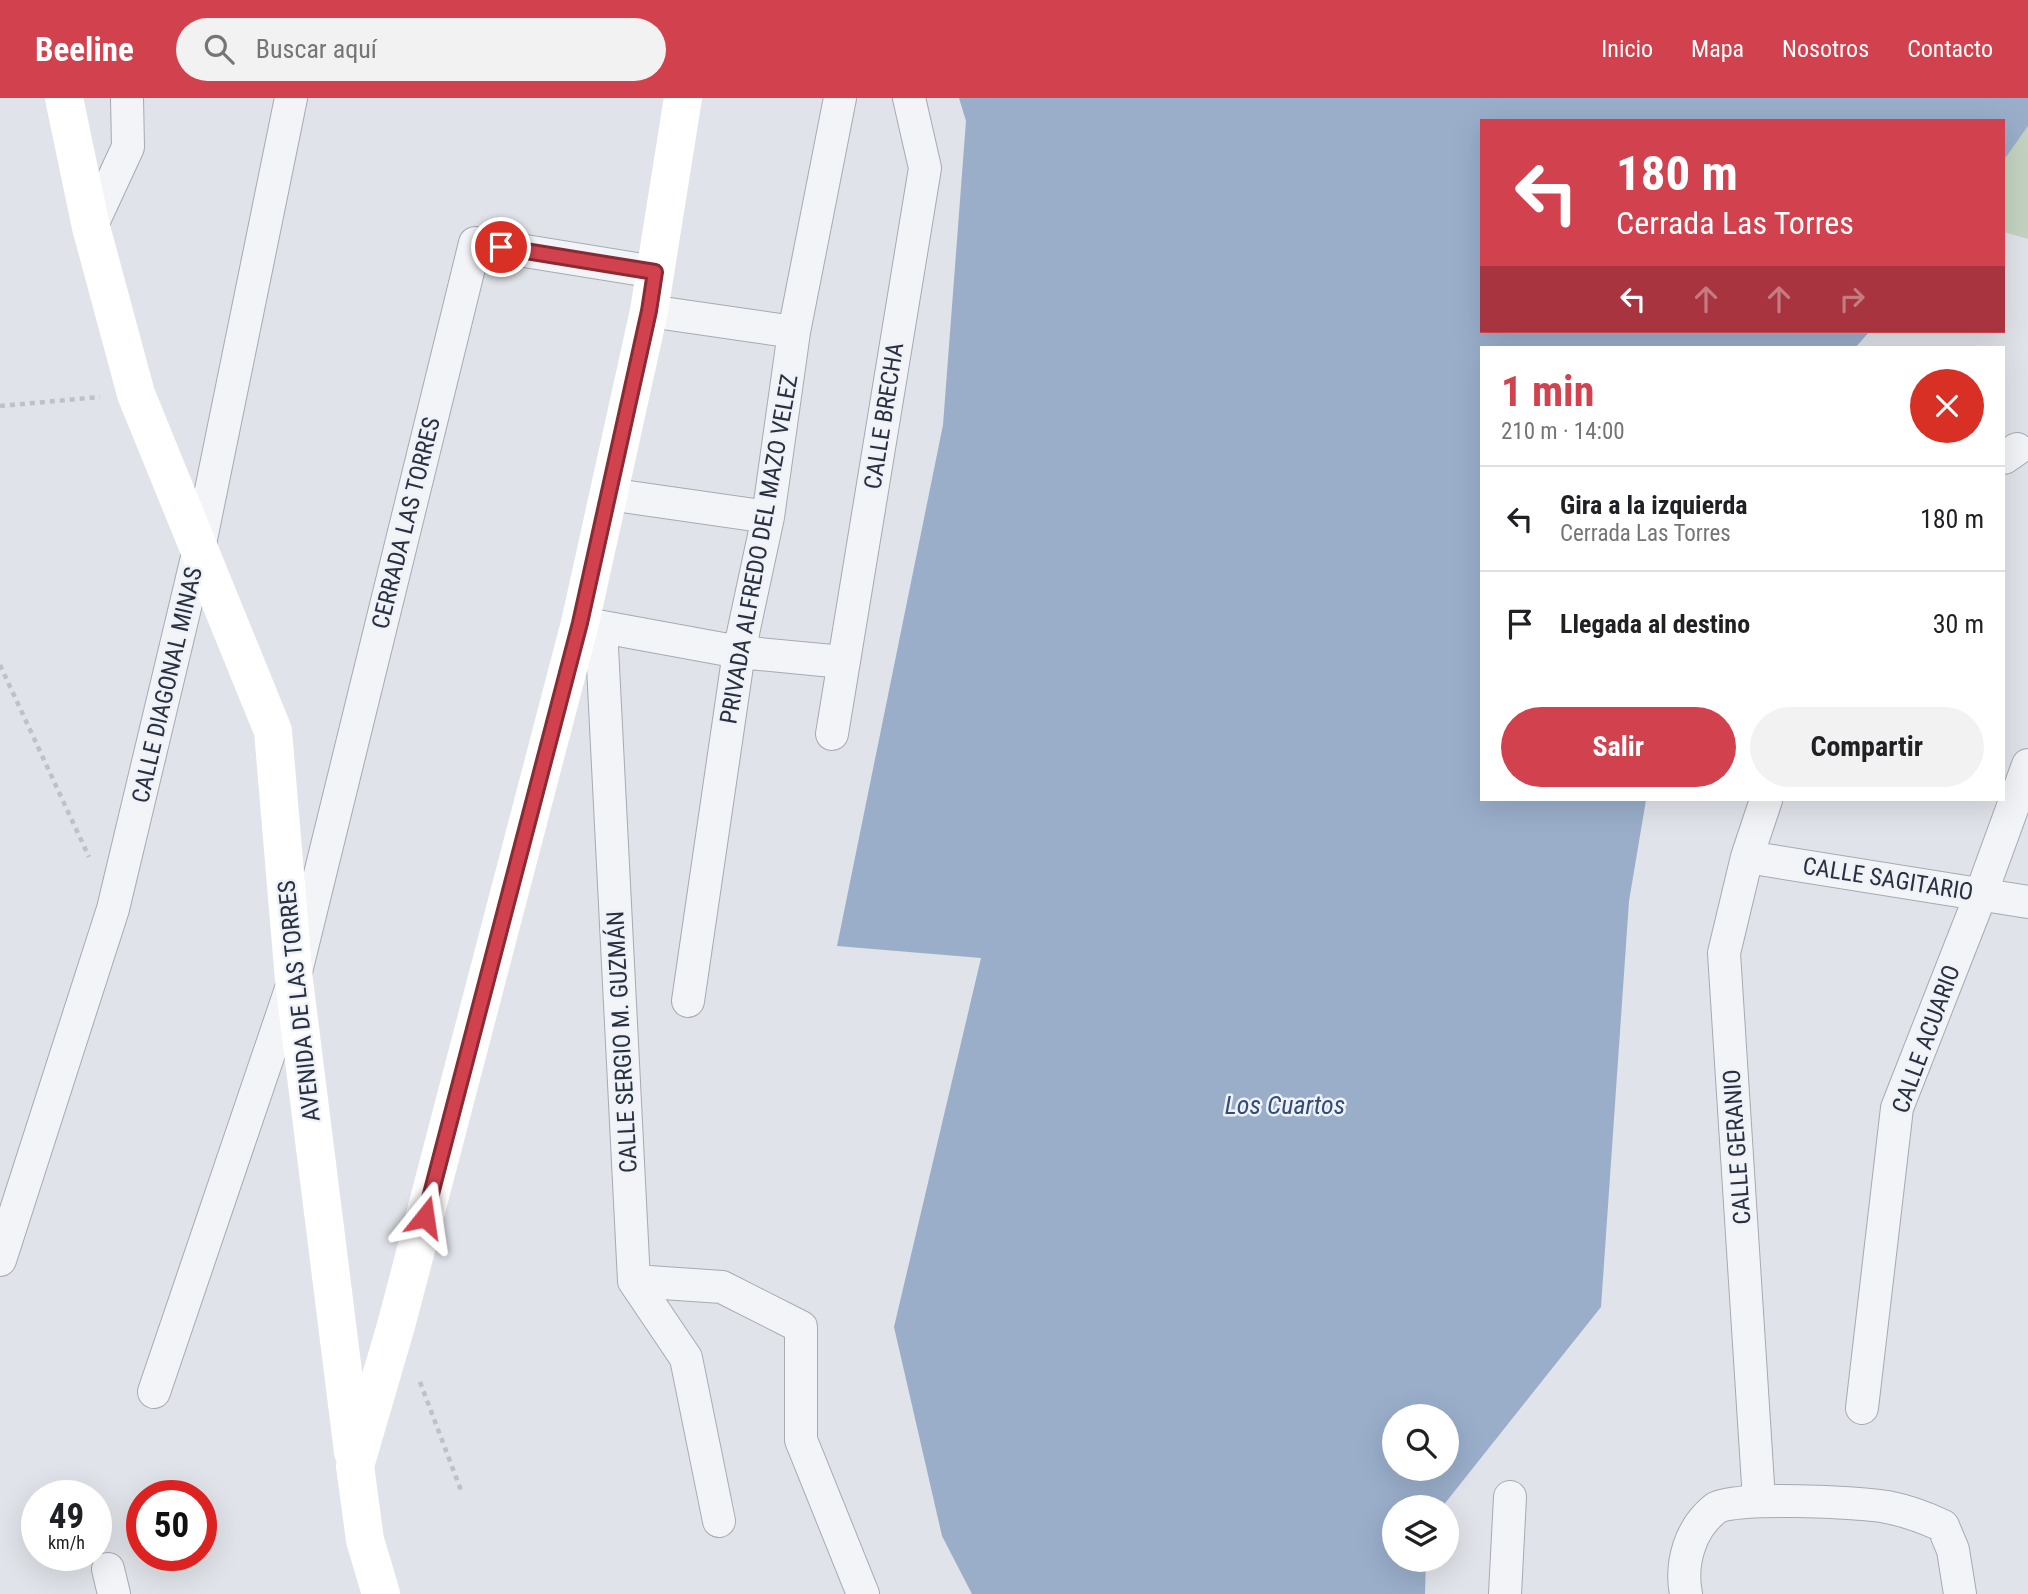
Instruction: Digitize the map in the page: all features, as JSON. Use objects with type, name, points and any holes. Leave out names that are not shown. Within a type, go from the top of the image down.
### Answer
[{"type":"main road","name":"AVENIDA DE LAS TORRES","points":[[64,98],[91,227],[136,394],[273,731],[294,979],[365,1539],[381,1594]]},
{"type":"main road","points":[[355,1466],[591,625],[608,494],[649,311],[683,98]]},
{"type":"street","points":[[91,227],[128,147],[127,98]]},
{"type":"street","name":"CALLE DIAGONAL MINAS","points":[[0,1260],[113,909],[200,549],[291,98]]},
{"type":"street","name":"PRIVADA ALFREDO DEL MAZO VELEZ","points":[[688,1001],[739,652],[768,517],[794,332],[840,98]]},
{"type":"street","name":"CALLE BRECHA","points":[[832,734],[925,168],[909,98]]},
{"type":"street","name":"CERRADA LAS TORRES","points":[[294,979],[475,243],[655,272]]},
{"type":"street","points":[[649,311],[794,332]]},
{"type":"street","points":[[608,494],[768,517]]},
{"type":"street","points":[[591,625],[739,652],[843,662]]},
{"type":"street","name":"CALLE SERGIO M. GUZMÁN","points":[[591,625],[634,1280]]},
{"type":"street","name":"CALLE ACUARIO","points":[[1862,1408],[1897,1108],[1981,894],[2028,765]]},
{"type":"street","name":"CALLE GERANIO","points":[[1759,1500],[1724,953],[1747,857],[1766,801]]},
{"type":"street","name":"CALLE SAGITARIO","points":[[1747,857],[2028,902]]},
{"type":"street","points":[[154,1392],[294,979]]},
{"type":"street","points":[[634,1280],[722,1287],[801,1327],[801,1440],[863,1594]]},
{"type":"street","points":[[634,1280],[686,1358],[719,1521]]},
{"type":"street","points":[[1506,1594],[1510,1497]]},
{"type":"street","points":[[1684,1586],[1686,1552],[1700,1525],[1718,1506],[1759,1500],[1883,1506],[1916,1513],[1943,1526],[1952,1550],[1960,1594]]},
{"type":"path","points":[[0,406],[136,394]]},
{"type":"path","points":[[0,665],[113,909]]},
{"type":"path","points":[[397,1322],[462,1493]]},
{"type":"green space","points":[[2028,126],[2028,239],[2005,232],[2005,159]]},
{"type":"water","name":"Los Cuartos","points":[[959,98],[2028,98],[2028,126],[2005,159],[2005,119],[1480,119],[1480,333],[1868,333],[1857,346],[1480,346],[1480,801],[1646,801],[1629,901],[1601,1307],[1452,1495],[1382,1495],[1382,1572],[1426,1572],[1425,1594],[972,1594],[942,1536],[894,1327],[981,958],[837,946],[943,425],[966,121]]},
{"type":"route","points":[[425,1217],[580,623],[649,311],[655,272],[501,247]]}]
